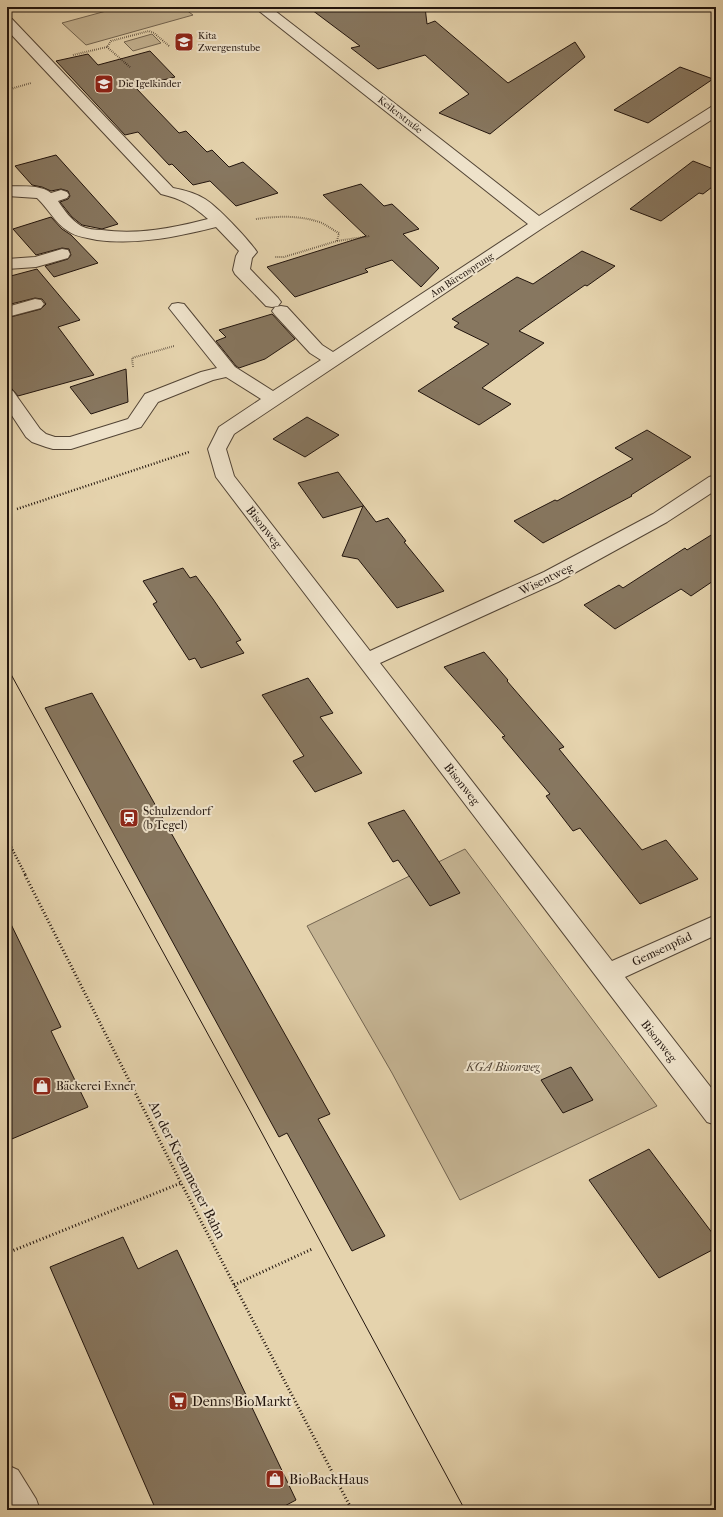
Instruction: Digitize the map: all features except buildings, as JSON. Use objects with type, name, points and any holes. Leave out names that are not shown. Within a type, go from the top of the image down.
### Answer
[{"type":"street","name":"Keilerstraße","points":[[261,7],[433,140],[538,224]]},
{"type":"street","points":[[7,22],[167,191],[183,195],[200,203],[223,224],[249,252],[244,256],[240,270],[316,349],[333,359]]},
{"type":"street","name":"Am Bärensprung","points":[[217,449],[226,431],[538,224],[716,110]]},
{"type":"street","points":[[7,191],[41,193],[56,197],[67,222],[75,229],[101,236],[121,238],[158,236],[223,224]]},
{"type":"street","points":[[7,253],[9,256],[7,260]]},
{"type":"street","points":[[7,264],[36,262],[62,254]]},
{"type":"street","points":[[7,312],[35,304]]},
{"type":"street","points":[[178,308],[229,371],[273,400]]},
{"type":"street","points":[[7,395],[33,433],[39,438],[53,443],[71,443],[135,423],[151,398],[207,376],[229,371]]},
{"type":"street","name":"Bisonweg","points":[[217,449],[225,477],[716,1114]]},
{"type":"street","name":"Wisentweg","points":[[368,661],[551,578],[660,518],[716,481]]},
{"type":"street","name":"Gemsenpfad","points":[[608,974],[716,924]]},
{"type":"street","points":[[7,1480],[25,1510]]},
{"type":"path","points":[[46,62],[107,47],[111,40],[149,31],[154,33],[169,46]]},
{"type":"path","points":[[107,47],[131,68]]},
{"type":"path","points":[[223,224],[257,218],[306,218],[323,223],[338,233],[337,241]]},
{"type":"path","points":[[244,256],[284,257],[337,241],[370,236]]},
{"type":"path","points":[[133,367],[132,358],[203,337]]},
{"type":"path","points":[[18,508],[194,451],[217,449]]},
{"type":"path","points":[[7,578],[10,583],[7,584]]},
{"type":"path","name":"An der Kremmener Bahn","points":[[7,838],[181,1183],[352,1510]]},
{"type":"path","points":[[7,1253],[181,1183]]},
{"type":"path","points":[[234,1285],[312,1249]]},
{"type":"green space","points":[[121,7],[182,7],[193,15],[86,45],[62,23]]},
{"type":"green space","points":[[152,34],[161,43],[133,51],[124,42]]},
{"type":"green space","name":"KGA Bisonweg","points":[[465,849],[657,1106],[460,1200],[392,1073],[307,926]]},
{"type":"tram line","points":[[7,667],[250,1111],[465,1510]]},
{"type":"place","name":"Kita Zwergenstube","points":[[184,42]]},
{"type":"place","name":"Die Igelkinder","points":[[104,84]]},
{"type":"place","name":"Schulzendorf (b Tegel)","points":[[129,818]]},
{"type":"place","name":"Bäckerei Exner","points":[[42,1086]]},
{"type":"place","name":"Denns BioMarkt","points":[[178,1401]]},
{"type":"place","name":"BioBackHaus","points":[[275,1479]]}]
